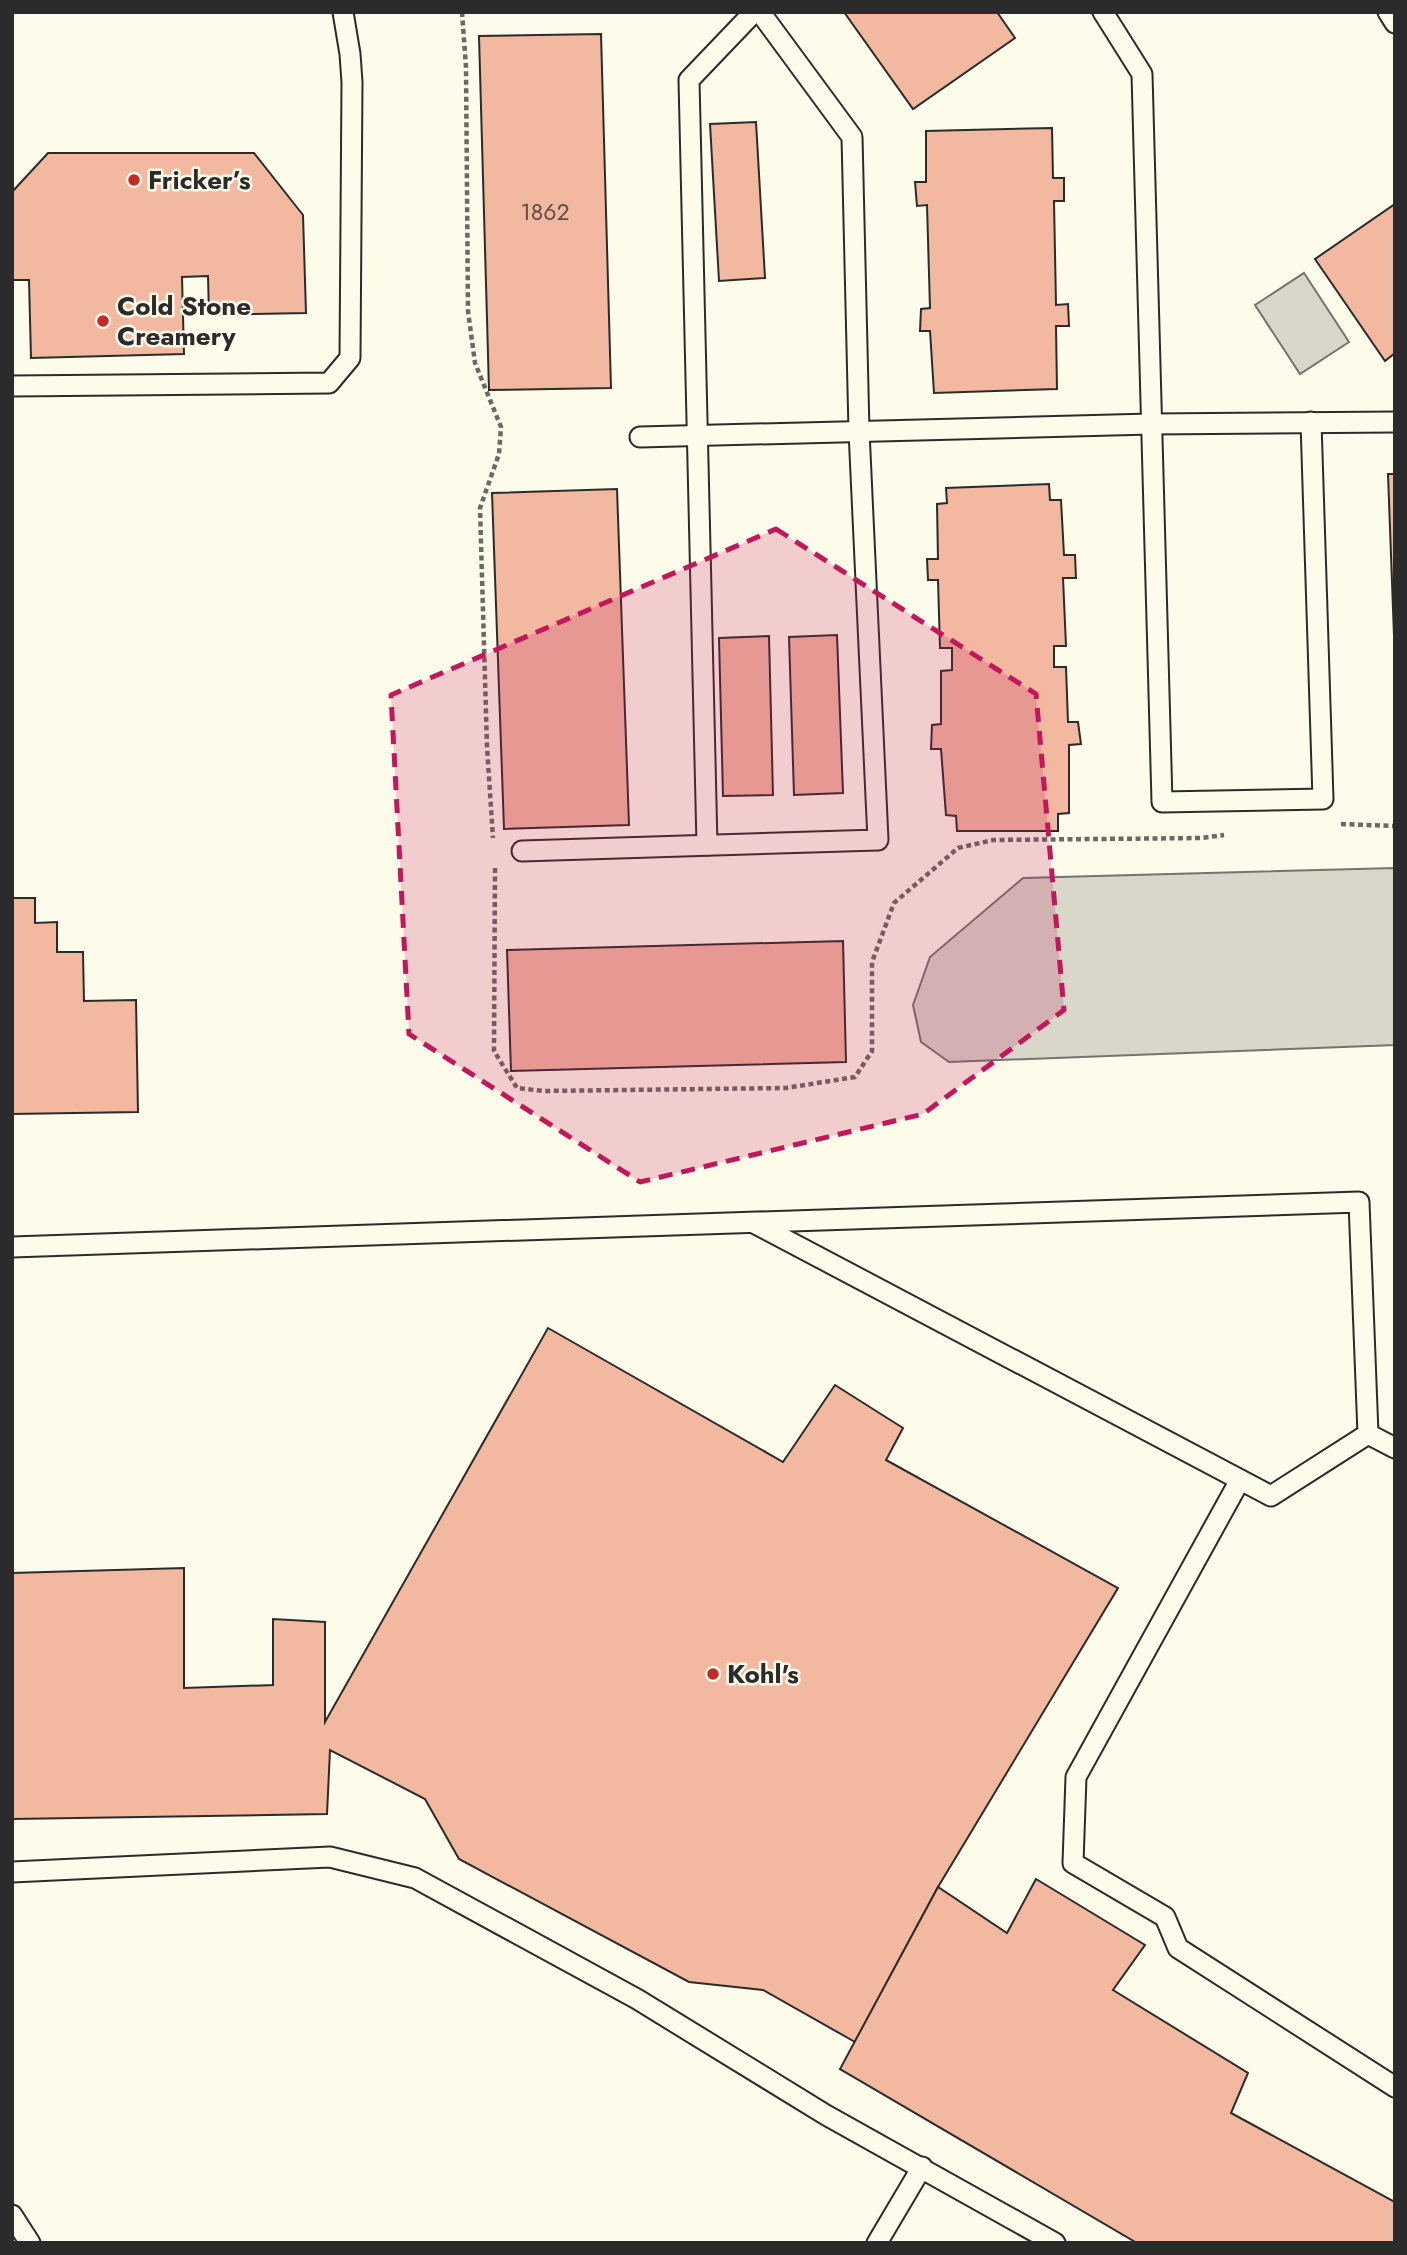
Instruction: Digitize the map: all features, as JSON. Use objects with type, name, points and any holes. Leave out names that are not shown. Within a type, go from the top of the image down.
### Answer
[{"type":"lane","points":[[12,386],[329,383],[350,358],[352,82],[343,12]]},
{"type":"lane","points":[[707,845],[689,80],[754,12]]},
{"type":"lane","points":[[522,851],[878,840],[859,432],[852,137],[760,12]]},
{"type":"lane","points":[[1103,12],[1142,74],[1162,802],[1322,799],[1311,422]]},
{"type":"lane","points":[[1388,12],[1395,23]]},
{"type":"lane","points":[[640,437],[1152,424],[1395,422]]},
{"type":"lane","points":[[12,1247],[1359,1202],[1368,1434]]},
{"type":"lane","points":[[753,1222],[1271,1496],[1368,1434]]},
{"type":"lane","points":[[1368,1434],[1395,1448]]},
{"type":"lane","points":[[1240,1480],[1076,1777],[1073,1863],[1165,1917],[1178,1948],[1395,2087]]},
{"type":"lane","points":[[12,1872],[330,1857],[415,1878],[637,1999],[826,2115],[1055,2243]]},
{"type":"lane","points":[[877,2243],[922,2167]]},
{"type":"lane","points":[[12,2215],[30,2243]]},
{"type":"highlighted area","points":[[776,529],[1036,694],[1064,1010],[923,1114],[640,1182],[409,1034],[391,695]]},
{"type":"shaded area","points":[[1304,273],[1349,342],[1300,374],[1255,305]]},
{"type":"shaded area","points":[[1395,868],[1395,1045],[949,1062],[921,1042],[913,1005],[930,957],[1023,878]]},
{"type":"building","points":[[844,12],[997,12],[1015,38],[913,109]]},
{"type":"building","points":[[601,34],[611,388],[489,390],[479,36]]},
{"type":"building","points":[[756,122],[765,278],[719,281],[710,124]]},
{"type":"building","points":[[1052,128],[1053,178],[1064,178],[1064,201],[1054,201],[1056,305],[1068,304],[1069,326],[1056,326],[1057,389],[934,393],[930,331],[920,331],[921,309],[930,308],[927,205],[917,206],[915,182],[926,182],[926,131]]},
{"type":"building","points":[[48,153],[254,153],[303,215],[306,313],[209,315],[208,276],[182,277],[184,354],[31,358],[29,280],[12,280],[12,192]]},
{"type":"building","points":[[1395,204],[1395,353],[1385,361],[1315,259]]},
{"type":"building","points":[[1388,474],[1395,474],[1395,663]]},
{"type":"building","points":[[1049,484],[1050,500],[1061,500],[1064,555],[1075,555],[1076,578],[1063,578],[1066,646],[1054,646],[1054,667],[1066,667],[1068,722],[1078,722],[1081,744],[1069,745],[1069,813],[1058,814],[1058,831],[957,831],[956,816],[946,815],[941,749],[931,749],[932,725],[941,724],[941,671],[952,670],[952,648],[940,648],[938,580],[928,580],[927,559],[938,559],[937,504],[947,503],[946,488]]},
{"type":"building","points":[[617,489],[629,825],[504,829],[492,493]]},
{"type":"building","points":[[837,635],[843,793],[794,795],[789,637]]},
{"type":"building","points":[[769,636],[773,795],[723,796],[719,638]]},
{"type":"building","points":[[12,898],[35,898],[35,923],[57,922],[57,952],[83,952],[84,1001],[136,1000],[138,1112],[12,1114]]},
{"type":"building","points":[[843,941],[846,1062],[511,1071],[507,950]]},
{"type":"building","points":[[548,1328],[783,1462],[835,1385],[903,1428],[886,1460],[1118,1588],[938,1887],[855,2042],[763,1990],[689,1982],[459,1859],[425,1799],[330,1750],[327,1814],[12,1819],[12,1573],[184,1568],[184,1688],[273,1685],[273,1619],[325,1622],[325,1722]]},
{"type":"building","points":[[1036,1879],[1145,1945],[1113,1990],[1248,2073],[1231,2113],[1395,2202],[1395,2243],[1137,2243],[840,2069],[938,1887],[1007,1933]]},
{"type":"place","name":"Fricker’s","points":[[134,180]]},
{"type":"place","name":"Cold Stone Creamery","points":[[103,321]]},
{"type":"place","name":"Kohl's","points":[[713,1674]]}]
